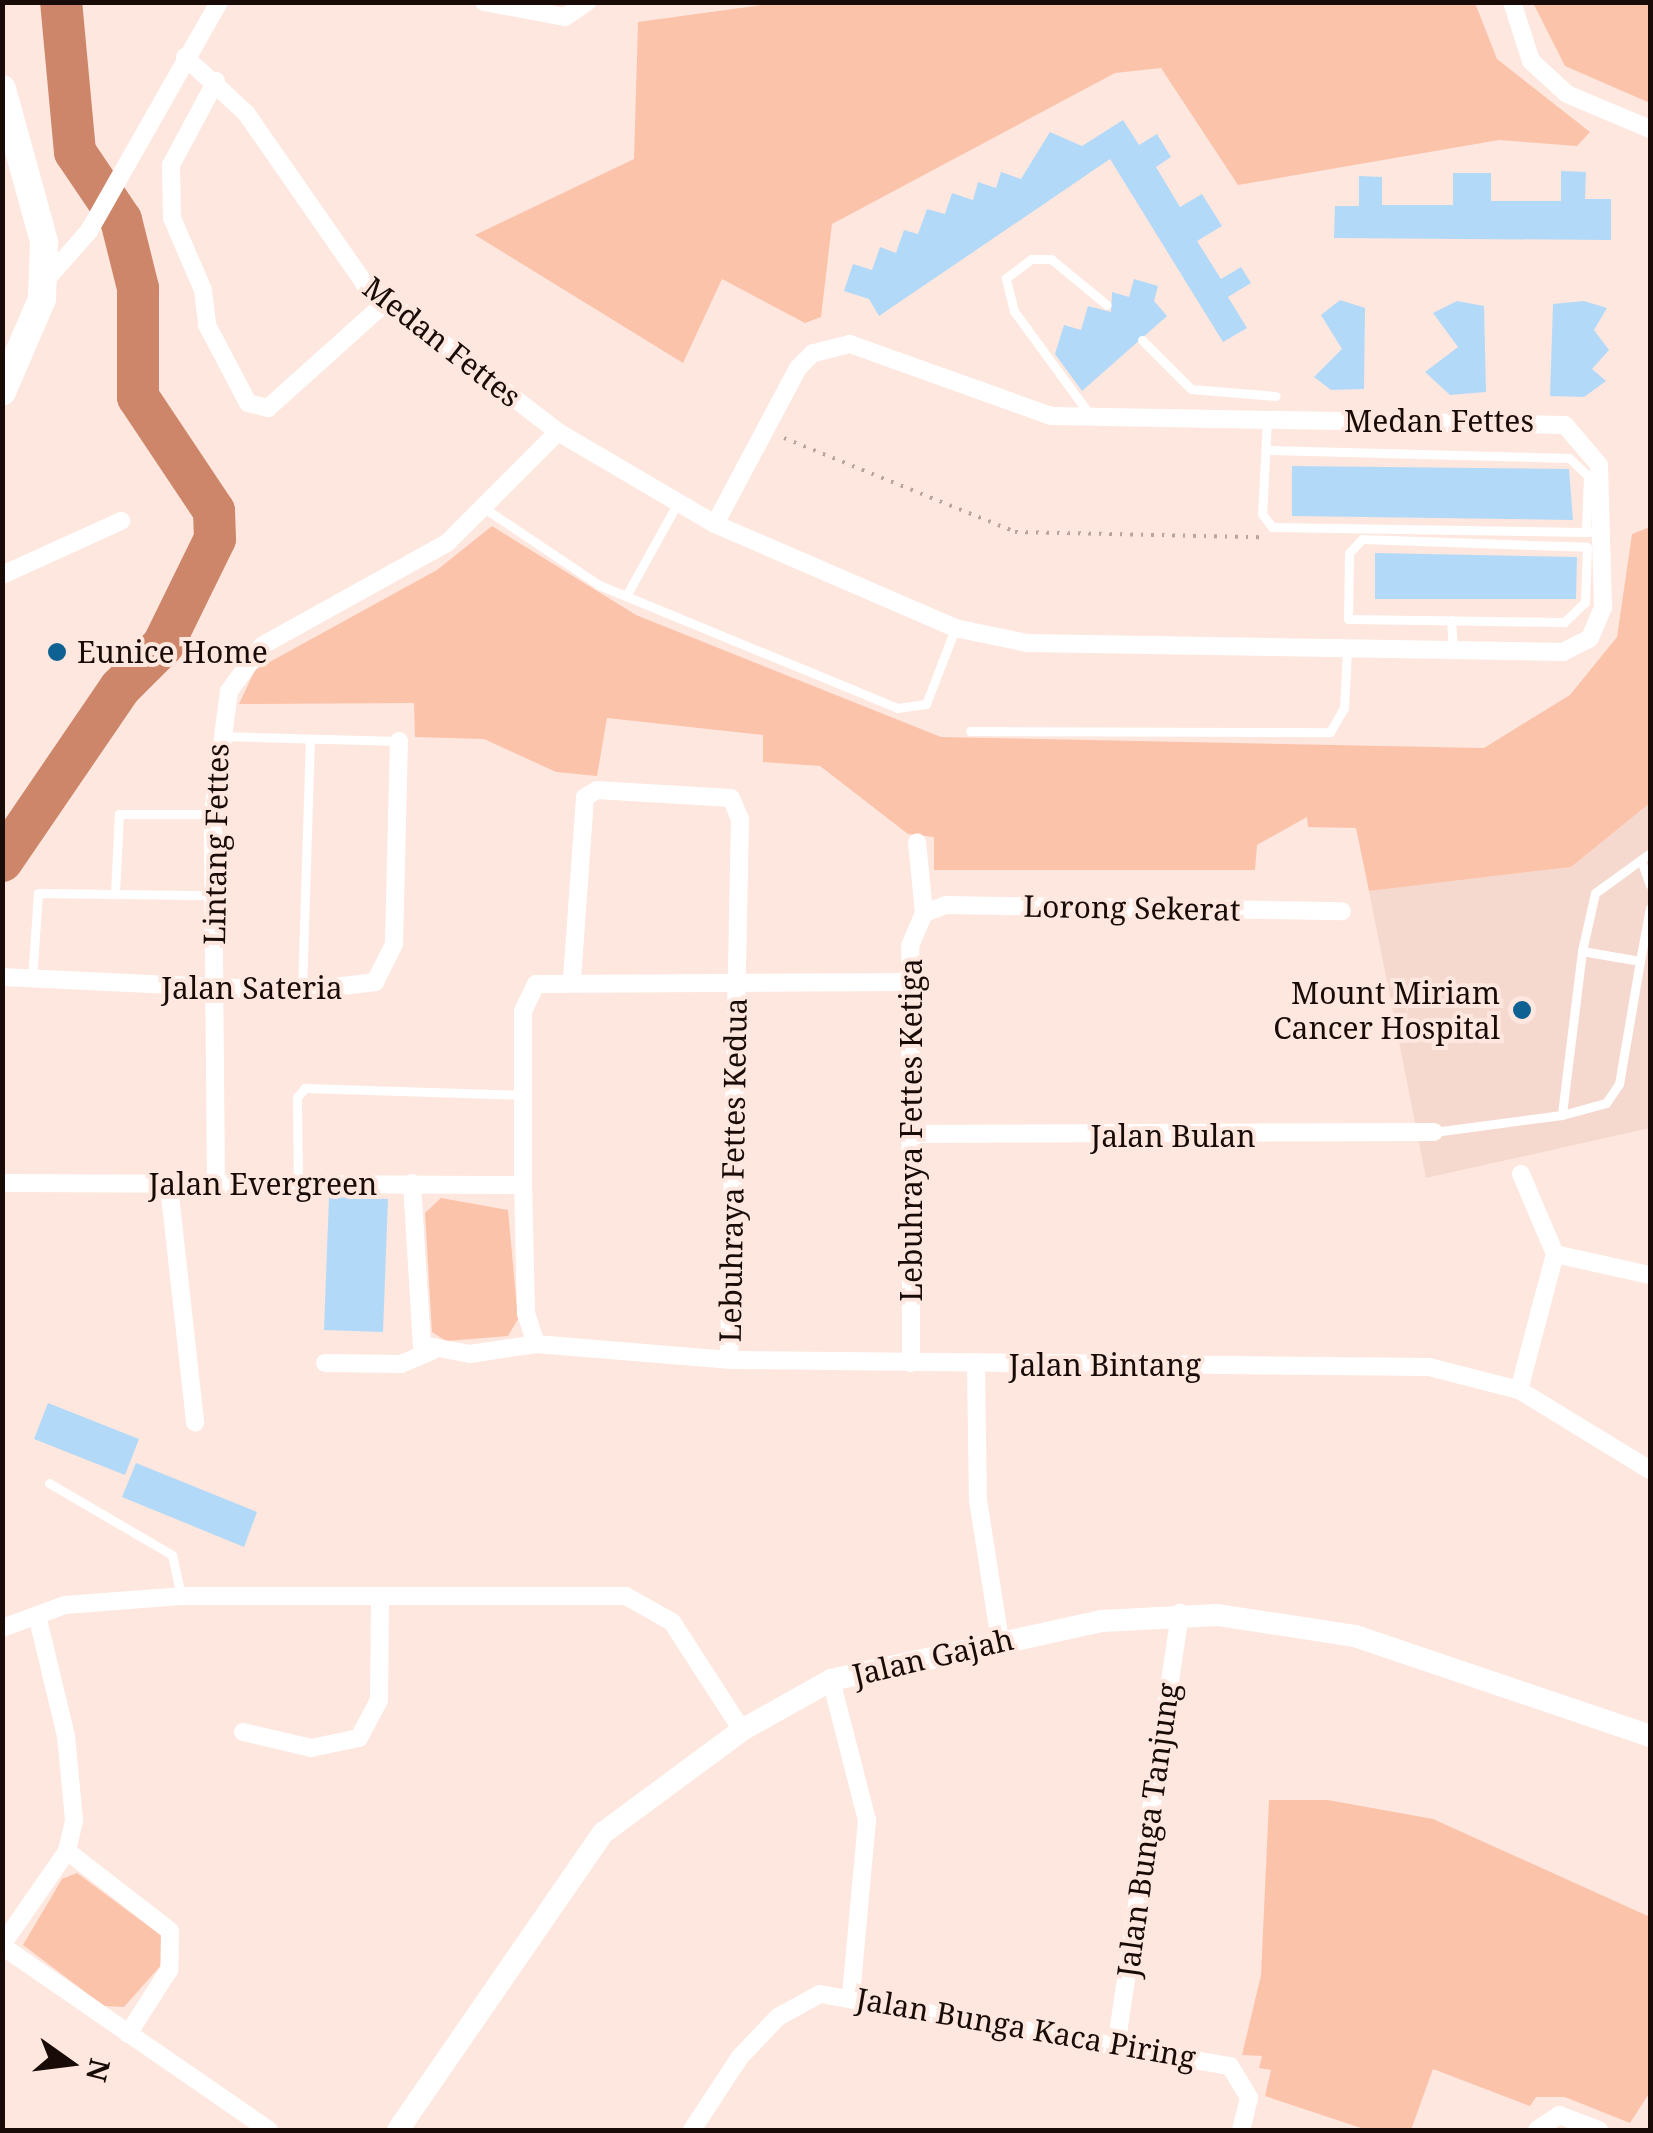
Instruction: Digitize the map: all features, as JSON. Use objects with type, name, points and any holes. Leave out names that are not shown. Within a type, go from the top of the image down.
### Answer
[{"type":"main road","points":[[2,89],[38,206],[44,282],[2,392]]},
{"type":"street","points":[[200,2],[204,22]]},
{"type":"street","points":[[44,282],[89,231],[184,57],[219,2]]},
{"type":"street","points":[[484,2],[566,16],[587,2]]},
{"type":"street","points":[[1512,2],[1531,61],[1566,94],[1650,130]]},
{"type":"street","name":"Medan Fettes","points":[[184,57],[216,81],[342,261],[385,303],[558,432],[715,524],[955,628],[1027,643],[1562,652],[1590,638],[1603,608],[1594,531],[1599,465],[1565,426],[1094,420],[1025,411],[870,349],[831,344],[798,368],[715,524]]},
{"type":"street","points":[[216,81],[171,165],[172,218],[203,290],[207,326],[248,403],[268,408],[385,303]]},
{"type":"street","name":"Lintang Fettes","points":[[216,1185],[212,814],[218,736],[229,691],[263,644],[414,566],[484,508],[558,432]]},
{"type":"street","points":[[2,575],[121,521]]},
{"type":"street","name":"Jalan Sateria","points":[[2,977],[32,984],[356,990],[387,967],[399,741]]},
{"type":"street","name":"Lebuhraya Fettes Kedua","points":[[572,979],[586,796],[597,790],[731,798],[740,818],[730,1360]]},
{"type":"street","name":"Lebuhraya Fettes Ketiga","points":[[911,1363],[910,946],[924,914],[917,842]]},
{"type":"street","name":"Lorong Sekerat","points":[[924,914],[946,906],[1342,911]]},
{"type":"street","points":[[536,1344],[522,1185],[523,1011],[536,984],[572,979],[912,982]]},
{"type":"street","name":"Jalan Bulan","points":[[911,1134],[1434,1132]]},
{"type":"street","points":[[1519,1390],[1555,1254],[1521,1174]]},
{"type":"street","name":"Jalan Evergreen","points":[[3,1183],[522,1185]]},
{"type":"street","points":[[412,1183],[415,1332],[432,1351]]},
{"type":"street","points":[[169,1186],[196,1423]]},
{"type":"street","points":[[1555,1254],[1650,1274]]},
{"type":"street","name":"Jalan Bintang","points":[[324,1363],[401,1364],[432,1351],[536,1344],[730,1360],[1401,1366],[1519,1390],[1650,1470]]},
{"type":"street","points":[[976,1364],[979,1515],[1000,1642]]},
{"type":"street","points":[[2,1628],[37,1615],[181,1596],[380,1602],[626,1596],[650,1604],[696,1652],[742,1730]]},
{"type":"street","points":[[243,1732],[312,1748],[360,1738],[379,1700],[380,1602]]},
{"type":"street","name":"Jalan Gajah","points":[[398,2130],[604,1833],[742,1730],[831,1680],[1000,1642],[1180,1613],[1355,1636],[1650,1736]]},
{"type":"street","name":"Jalan Bunga Tanjung","points":[[1116,2046],[1180,1613]]},
{"type":"street","points":[[37,1615],[74,1787],[68,1851],[2,1945],[269,2130]]},
{"type":"street","points":[[831,1680],[868,1820],[851,1995]]},
{"type":"street","points":[[68,1851],[170,1931],[169,1970],[128,2034]]},
{"type":"street","name":"Jalan Bunga Kaca Piring","points":[[692,2130],[778,2018],[820,1994],[851,1995],[1230,2066],[1249,2098],[1241,2130]]},
{"type":"street","points":[[1537,2130],[1559,2115],[1600,2130]]},
{"type":"lane","points":[[1094,420],[1014,312],[1006,278],[1030,259],[1051,259],[1107,305]]},
{"type":"lane","points":[[1142,340],[1191,389],[1276,396]]},
{"type":"lane","points":[[1267,420],[1262,514],[1272,526],[1594,531],[1588,476],[1569,458],[1267,450]]},
{"type":"lane","points":[[626,596],[677,504]]},
{"type":"lane","points":[[484,508],[626,596],[908,710],[935,690],[955,628]]},
{"type":"lane","points":[[1353,544],[1587,547],[1584,602],[1574,618],[1451,620],[1348,619],[1353,544]]},
{"type":"lane","points":[[1451,620],[1453,651]]},
{"type":"lane","points":[[970,731],[1330,732],[1344,708],[1347,650]]},
{"type":"lane","points":[[218,736],[399,741]]},
{"type":"lane","points":[[302,991],[310,738]]},
{"type":"lane","points":[[115,892],[119,814],[212,814]]},
{"type":"lane","points":[[1562,1114],[1582,951],[1594,894],[1650,853]]},
{"type":"lane","points":[[1642,862],[1650,885]]},
{"type":"lane","points":[[32,984],[38,893],[212,895]]},
{"type":"lane","points":[[1434,1132],[1562,1114],[1606,1102],[1619,1084],[1650,908]]},
{"type":"lane","points":[[1582,951],[1640,961]]},
{"type":"lane","points":[[298,1184],[297,1097],[305,1088],[523,1095]]},
{"type":"lane","points":[[49,1483],[172,1555],[181,1596]]},
{"type":"path","points":[[795,444],[1015,532],[1268,537]]},
{"type":"shaded area","points":[[777,3],[1475,3],[1497,59],[1590,132],[1577,146],[1499,140],[1238,185],[1161,68],[1115,73],[832,224],[821,317],[805,323],[722,279],[683,363],[475,235],[634,159],[638,22]]},
{"type":"shaded area","points":[[1533,3],[1650,3],[1650,103],[1565,66]]},
{"type":"shaded area","points":[[492,526],[636,615],[941,737],[1484,748],[1570,695],[1617,637],[1632,534],[1650,527],[1650,803],[1571,867],[1369,891],[1356,828],[1308,827],[1307,817],[1257,845],[1255,870],[934,870],[934,837],[908,834],[820,766],[763,762],[763,735],[607,718],[597,776],[556,772],[484,739],[415,737],[414,703],[239,704],[255,670],[437,570]]},
{"type":"shaded area","name":"Mount Miriam Cancer Hospital","points":[[1650,803],[1650,1128],[1426,1178],[1369,891],[1571,867]]},
{"type":"shaded area","points":[[441,1198],[508,1210],[518,1319],[508,1336],[446,1341],[432,1332],[425,1213]]},
{"type":"shaded area","points":[[1269,1800],[1328,1800],[1433,1819],[1650,1917],[1650,2092],[1630,2123],[1565,2097],[1536,2097],[1530,2106],[1433,2069],[1411,2130],[1367,2130],[1265,2096],[1271,2070],[1259,2068],[1262,2056],[1242,2055],[1261,1975]]},
{"type":"shaded area","points":[[77,1873],[163,1937],[163,1963],[124,2007],[104,2006],[23,1945],[62,1879]]},
{"type":"building","points":[[1123,120],[1139,145],[1157,134],[1171,157],[1156,167],[1180,207],[1202,194],[1222,226],[1197,241],[1221,279],[1241,267],[1251,283],[1228,297],[1247,328],[1223,342],[1110,159],[879,316],[869,299],[844,291],[853,264],[872,270],[880,247],[896,253],[904,230],[918,234],[927,209],[945,214],[952,193],[973,200],[978,182],[996,188],[1001,172],[1021,179],[1050,132],[1082,146]]},
{"type":"building","points":[[1561,171],[1586,172],[1585,199],[1611,199],[1611,240],[1334,238],[1335,206],[1359,206],[1359,176],[1382,177],[1382,205],[1453,205],[1453,173],[1491,173],[1491,201],[1561,201]]},
{"type":"building","points":[[1134,279],[1158,286],[1154,301],[1167,316],[1082,391],[1055,354],[1064,325],[1081,330],[1088,306],[1111,312],[1112,292],[1129,297]]},
{"type":"building","points":[[1340,300],[1365,308],[1364,389],[1331,390],[1314,377],[1342,349],[1321,315]]},
{"type":"building","points":[[1457,301],[1484,306],[1486,392],[1450,395],[1425,372],[1458,347],[1433,313]]},
{"type":"building","points":[[1584,301],[1607,308],[1594,330],[1609,350],[1592,369],[1606,381],[1584,397],[1550,396],[1553,304]]},
{"type":"building","points":[[1292,466],[1569,469],[1573,520],[1292,516]]},
{"type":"building","points":[[1375,553],[1577,557],[1576,599],[1375,599]]},
{"type":"building","points":[[329,1197],[388,1199],[383,1332],[324,1330]]},
{"type":"building","points":[[48,1403],[139,1439],[125,1475],[34,1439]]},
{"type":"building","points":[[136,1463],[257,1512],[244,1547],[122,1497]]},
{"type":"waterway","points":[[2,861],[120,688],[163,645],[215,539],[214,511],[138,397],[138,288],[121,220],[75,152],[61,2]]},
{"type":"place","name":"Eunice Home","points":[[57,652]]},
{"type":"place","name":"Mount Miriam Cancer Hospital","points":[[1522,1010]]}]
